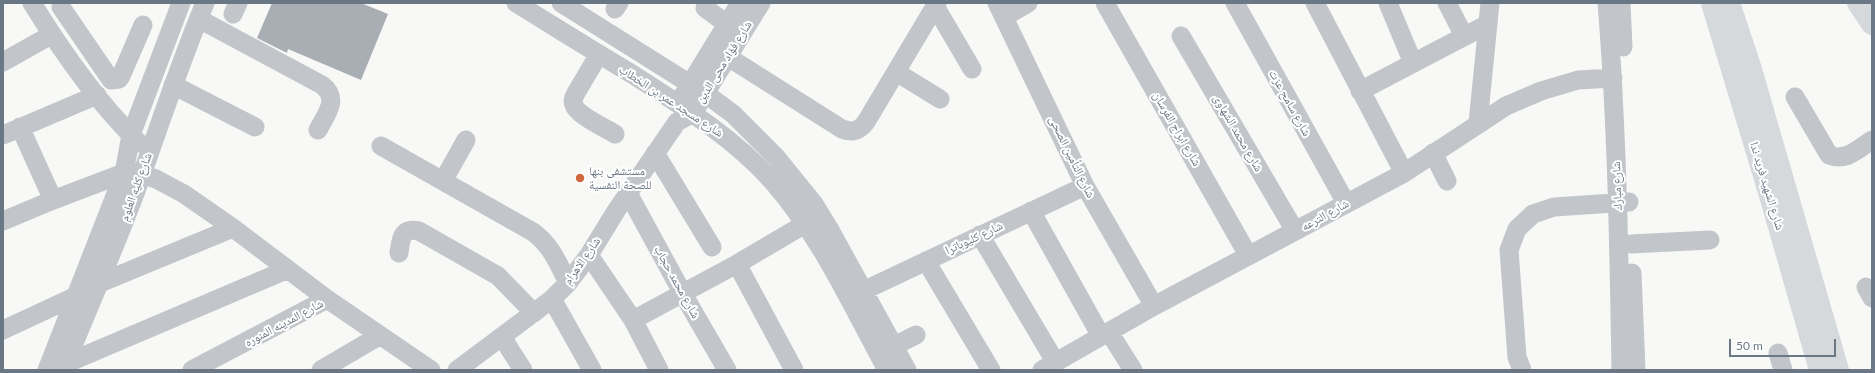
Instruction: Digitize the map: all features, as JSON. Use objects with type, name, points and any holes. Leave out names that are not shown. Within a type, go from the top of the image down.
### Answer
[{"type":"main road","name":"شارع الشهيد فريد ندا","points":[[1712,3],[1772,202],[1820,370]]},
{"type":"main road","name":"شارع الشهيد فريد ندا","points":[[1730,3],[1750,66],[1838,370]]},
{"type":"main road","points":[[1858,3],[1872,24]]},
{"type":"street","points":[[32,3],[47,27],[97,95],[131,135],[148,152]]},
{"type":"street","name":"شارع كليه العلوم","points":[[64,367],[100,283],[133,174],[131,135],[180,3]]},
{"type":"street","name":"شارع مسجد عمر بن الخطاب","points":[[516,3],[599,54],[683,113],[727,138],[751,159],[772,182],[805,224],[887,370]]},
{"type":"street","name":"شارع فؤاد محى الدين","points":[[683,113],[698,88],[727,24],[740,3]]},
{"type":"street","name":"شارع فؤاد محى الدين","points":[[698,88],[728,57],[761,3]]},
{"type":"street","points":[[1001,10],[1028,3]]},
{"type":"street","name":"شارع ابراج الفرسان","points":[[1105,3],[1248,255]]},
{"type":"street","name":"شارع سامح عزت","points":[[1235,3],[1346,203]]},
{"type":"street","points":[[1315,3],[1404,173]]},
{"type":"street","points":[[1388,3],[1413,63]]},
{"type":"street","points":[[1447,3],[1464,36]]},
{"type":"street","points":[[1478,123],[1490,3]]},
{"type":"street","name":"شارع مبارك","points":[[1607,3],[1624,203],[1631,244],[1636,370]]},
{"type":"street","name":"شارع مبارك","points":[[1621,3],[1624,203],[1621,370]]},
{"type":"street","points":[[548,22],[565,4]]},
{"type":"street","name":"شارع مسجد عمر بن الخطاب","points":[[565,4],[698,88],[733,114],[755,135],[796,180],[830,230],[907,370]]},
{"type":"street","points":[[3,62],[47,27],[65,5],[111,80],[119,79],[143,25]]},
{"type":"street","points":[[728,57],[842,129],[851,132],[860,130],[936,5]]},
{"type":"street","points":[[936,5],[972,70]]},
{"type":"street","points":[[705,8],[727,24]]},
{"type":"street","name":"شارع التأمين الصحى","points":[[1001,10],[1085,186],[1154,306]]},
{"type":"street","points":[[202,11],[328,90],[331,98],[330,106],[318,130]]},
{"type":"street","name":"شارع كليه العلوم","points":[[47,370],[76,296],[133,174],[148,152],[202,11]]},
{"type":"street","points":[[1360,91],[1488,24]]},
{"type":"street","name":"شارع محمد الشهاوى","points":[[1181,36],[1295,231]]},
{"type":"street","points":[[134,45],[159,58],[181,64]]},
{"type":"street","points":[[599,54],[573,99],[574,106],[578,112],[615,134]]},
{"type":"street","points":[[896,72],[940,99]]},
{"type":"street","name":"شارع الترعه","points":[[1049,367],[1154,306],[1404,173],[1506,106],[1541,91],[1578,80],[1613,78]]},
{"type":"street","points":[[173,85],[254,127]]},
{"type":"street","points":[[53,200],[11,131],[97,95]]},
{"type":"street","points":[[1795,97],[1829,156],[1837,158],[1846,157],[1872,140]]},
{"type":"street","name":"شارع الاهرام","points":[[457,370],[552,299],[568,283],[589,255],[628,193],[683,113]]},
{"type":"street","points":[[443,181],[466,140]]},
{"type":"street","points":[[381,146],[533,232],[541,238],[554,253],[568,283]]},
{"type":"street","points":[[1433,153],[1447,181]]},
{"type":"street","points":[[655,154],[712,247]]},
{"type":"street","points":[[3,221],[53,200],[133,174],[170,186],[233,228],[286,270],[327,299]]},
{"type":"street","name":"شارع كليوباترا","points":[[863,291],[1085,186]]},
{"type":"street","name":"شارع محمد حجاب","points":[[628,193],[682,294],[727,370]]},
{"type":"street","points":[[1522,370],[1517,357],[1509,250],[1517,229],[1533,214],[1554,207],[1624,203]]},
{"type":"street","points":[[1031,211],[1105,334],[1133,370]]},
{"type":"street","points":[[633,320],[737,264],[805,224]]},
{"type":"street","points":[[100,283],[233,228]]},
{"type":"street","points":[[399,253],[400,241],[404,233],[411,230],[419,231],[498,276],[534,313]]},
{"type":"street","points":[[980,235],[1049,367]]},
{"type":"street","points":[[1631,244],[1710,240]]},
{"type":"street","points":[[589,255],[633,320],[659,370]]},
{"type":"street","points":[[926,261],[991,370]]},
{"type":"street","points":[[737,264],[794,370]]},
{"type":"street","points":[[64,367],[286,270]]},
{"type":"street","points":[[3,330],[76,296]]},
{"type":"street","name":"شارع المدينه المنوره","points":[[192,370],[327,299],[379,336],[431,370]]},
{"type":"street","points":[[552,299],[592,370]]},
{"type":"street","points":[[894,346],[916,335]]},
{"type":"street","points":[[321,370],[379,336]]},
{"type":"street","points":[[502,337],[523,370]]},
{"type":"building","points":[[272,3],[361,3],[388,14],[361,80],[288,49],[287,53],[257,38]]},
{"type":"place","name":"مستشفى بنها للصحة النفسية","points":[[580,178]]}]
